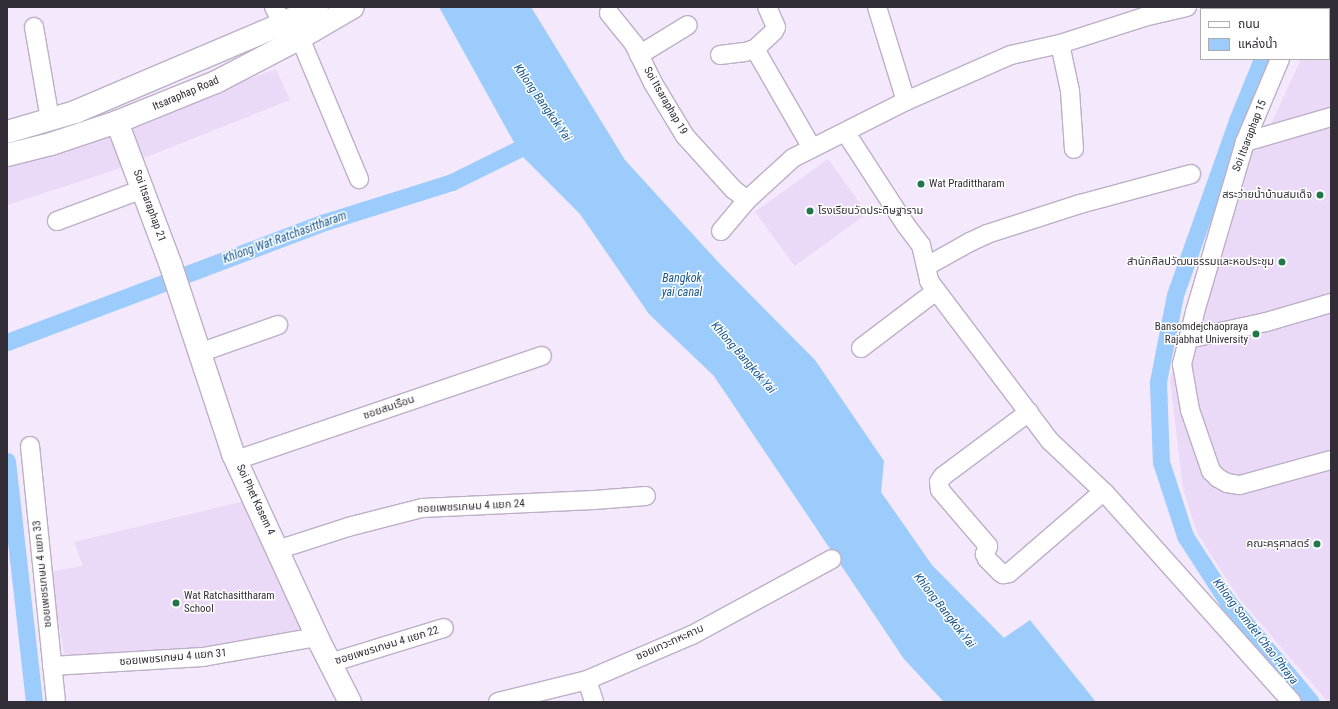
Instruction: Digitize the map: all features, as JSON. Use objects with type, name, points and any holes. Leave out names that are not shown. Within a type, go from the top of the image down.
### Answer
[{"type":"main road","name":"Itsaraphap Road","points":[[7,155],[51,144],[117,122],[216,82],[309,22],[353,7]]},
{"type":"main road","points":[[7,132],[74,112],[110,97],[279,15],[309,22]]},
{"type":"main road","name":"Soi Itsaraphap 21","points":[[110,97],[117,122],[171,266],[178,291]]},
{"type":"main road","name":"Soi Phet Kasem 4","points":[[178,291],[236,460],[317,637],[350,702]]},
{"type":"street","points":[[720,55],[745,52],[755,49],[774,31],[776,26],[766,7]]},
{"type":"street","points":[[877,7],[906,101]]},
{"type":"street","points":[[721,231],[747,200],[794,158],[812,148],[846,133],[906,101],[1011,55],[1060,44],[1144,18],[1187,7]]},
{"type":"street","name":"Soi Itsaraphap 19","points":[[609,13],[634,44],[685,136],[733,189],[747,200]]},
{"type":"street","points":[[309,22],[359,180]]},
{"type":"street","points":[[639,55],[688,25]]},
{"type":"street","points":[[34,26],[50,120]]},
{"type":"street","points":[[1060,44],[1070,91],[1074,149]]},
{"type":"street","points":[[755,49],[812,148]]},
{"type":"street","name":"Soi Itsaraphap 15","points":[[1280,60],[1245,142],[1182,364],[1190,410],[1211,471],[1227,483],[1240,485],[1331,460]]},
{"type":"street","points":[[1245,142],[1331,117]]},
{"type":"street","points":[[846,133],[905,224],[921,245],[927,266],[929,281],[1050,441],[1103,492],[1292,702]]},
{"type":"street","points":[[927,266],[987,234],[1080,204],[1191,174]]},
{"type":"street","points":[[57,220],[143,189]]},
{"type":"street","points":[[861,348],[936,291]]},
{"type":"street","points":[[1188,339],[1266,322],[1331,302]]},
{"type":"street","points":[[199,353],[278,325]]},
{"type":"street","name":"ซอยสมเรือน","points":[[236,460],[542,356]]},
{"type":"street","points":[[1029,412],[943,476],[939,486],[940,490],[988,546],[986,556],[1000,572],[1005,574],[1014,569],[1103,492]]},
{"type":"street","name":"ซอยเพชรเกษม 4 แยก 33","points":[[30,446],[56,702]]},
{"type":"street","name":"ซอยเพชรเกษม 4 แยก 24","points":[[277,550],[348,527],[422,508],[646,496]]},
{"type":"street","name":"ซอยเทวะทหะคาม","points":[[498,702],[586,680],[692,635],[832,559]]},
{"type":"street","name":"ซอยเพชรเกษม 4 แยก 22","points":[[330,663],[444,628]]},
{"type":"street","name":"ซอยเพชรเกษม 4 แยก 31","points":[[52,666],[203,657],[317,637]]},
{"type":"street","points":[[586,680],[594,702]]},
{"type":"shaded area","name":"Bansomdejchaopraya Rajabhat University","points":[[1331,7],[1331,702],[1328,702],[1239,598],[1197,533],[1183,489],[1170,379],[1193,290],[1238,150],[1259,150],[1301,60],[1330,60],[1330,8],[1324,8]]},
{"type":"shaded area","points":[[276,69],[290,100],[109,172],[7,205],[7,166],[17,164]]},
{"type":"shaded area","name":"โรงเรียนวัดประดิษฐาราม","points":[[828,159],[867,213],[795,266],[755,212]]},
{"type":"shaded area","name":"Wat Ratchasittharam School","points":[[249,500],[312,635],[242,649],[65,658],[50,572],[83,566],[74,542]]},
{"type":"water","points":[[439,7],[531,7],[625,160],[719,263],[815,360],[884,461],[881,492],[932,565],[1004,638],[1030,620],[1096,702],[944,702],[904,659],[714,376],[649,314],[580,214],[521,155]]},
{"type":"waterway","name":"Khlong Somdet Chao Phraya","points":[[1262,60],[1238,118],[1175,295],[1158,382],[1161,462],[1185,536],[1227,601],[1311,702]]},
{"type":"waterway","name":"Khlong Wat Ratchasittharam","points":[[7,342],[325,222],[452,182],[539,139]]},
{"type":"waterway","points":[[7,461],[34,702]]},
{"type":"place","name":"Wat Pradittharam","points":[[921,184]]},
{"type":"place","name":"สระว่ายน้ำบ้านสมเด็จ","points":[[1320,195]]},
{"type":"place","name":"โรงเรียนวัดประดิษฐาราม","points":[[810,211]]},
{"type":"place","name":"สำนักศิลปวัฒนธรรมและหอประชุม","points":[[1282,262]]},
{"type":"place","name":"Bansomdejchaopraya Rajabhat University","points":[[1256,334]]},
{"type":"place","name":"คณะครุศาสตร์","points":[[1317,544]]},
{"type":"place","name":"Wat Ratchasittharam School","points":[[176,603]]},
{"type":"water label","name":"Khlong Bangkok Yai","points":[[542,103]]},
{"type":"water label","name":"Bangkok yai canal","points":[[682,286]]},
{"type":"water label","name":"Khlong Bangkok Yai","points":[[743,358]]},
{"type":"water label","name":"Khlong Bangkok Yai","points":[[944,611]]}]
